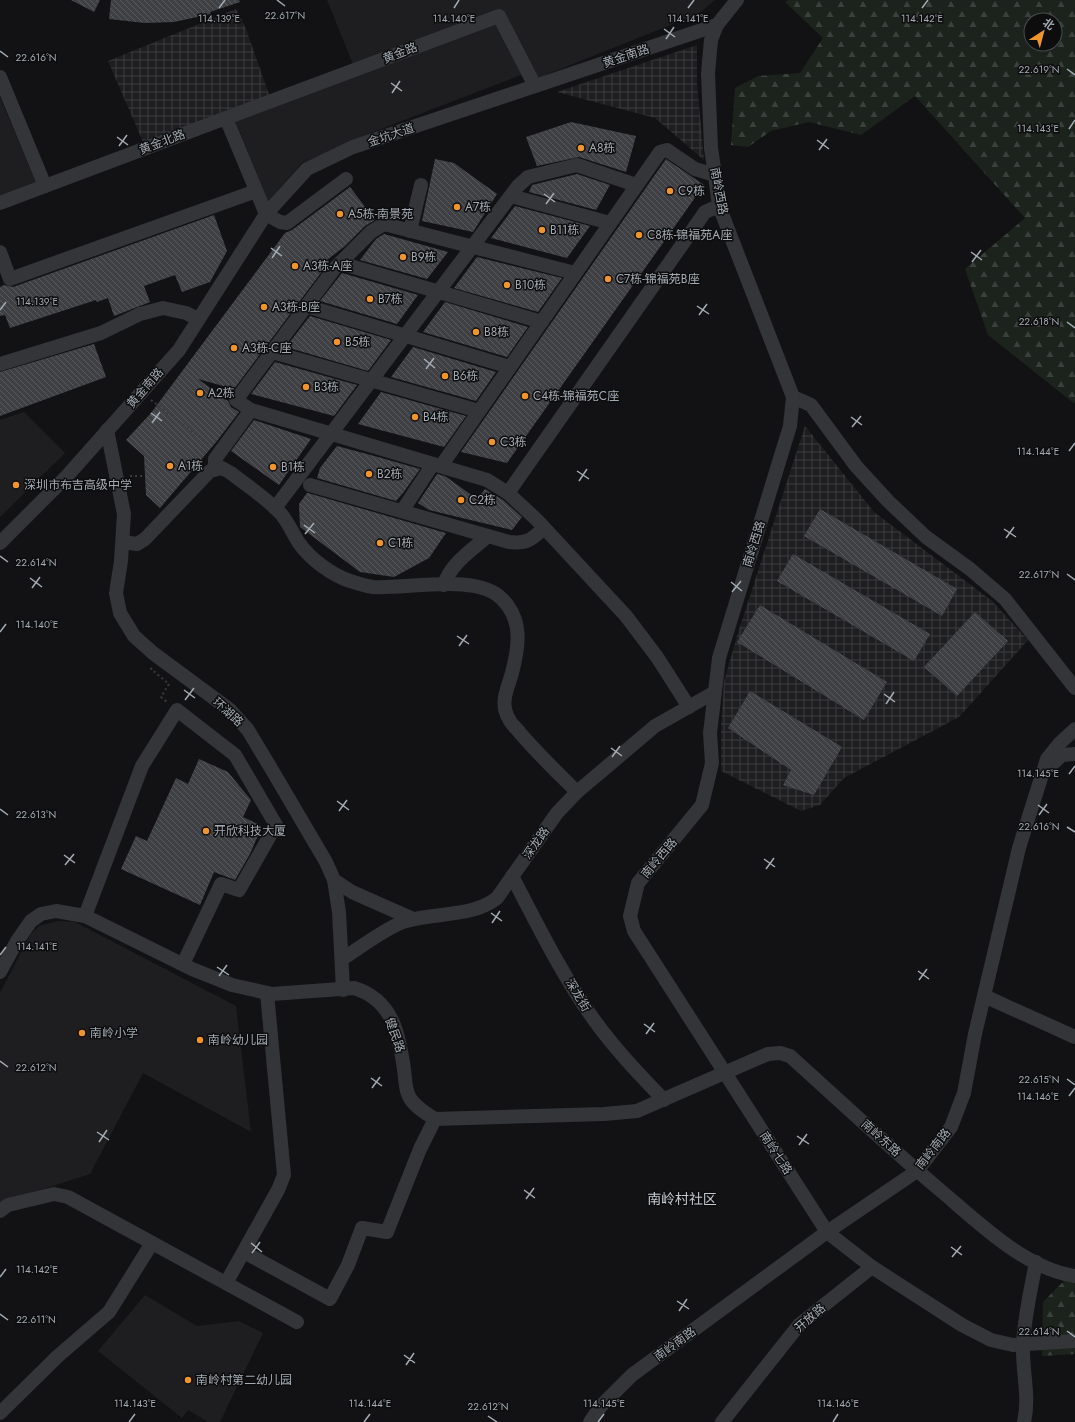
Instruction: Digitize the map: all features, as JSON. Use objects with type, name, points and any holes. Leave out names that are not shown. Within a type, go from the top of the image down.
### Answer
[{"type":"street","name":"南岭西路","points":[[725,1073],[634,931],[630,916],[638,883],[702,805],[712,763],[710,733],[719,658],[790,426],[793,397],[719,206],[711,148],[708,73],[711,40],[718,25],[737,0]]},
{"type":"street","name":"黄金路","points":[[226,118],[499,16],[535,86]]},
{"type":"street","name":"黄金南路","points":[[535,86],[718,25]]},
{"type":"street","points":[[0,77],[45,186]]},
{"type":"street","name":"金坑大道","points":[[266,214],[307,169],[347,151],[535,86]]},
{"type":"street","points":[[226,118],[266,214],[280,222],[287,223],[346,179]]},
{"type":"street","name":"黄金北路","points":[[0,203],[226,118]]},
{"type":"street","points":[[402,511],[479,411],[660,152],[668,150],[695,170],[715,175]]},
{"type":"street","points":[[275,508],[333,434],[511,196],[528,177],[577,165],[636,185]]},
{"type":"street","points":[[410,231],[421,185]]},
{"type":"street","points":[[0,252],[10,279],[256,191]]},
{"type":"street","points":[[511,196],[610,223]]},
{"type":"street","points":[[508,493],[705,212],[719,206]]},
{"type":"street","name":"黄金南路","points":[[0,543],[67,476],[179,350],[266,214]]},
{"type":"street","points":[[575,273],[384,224],[371,232],[340,263],[236,400],[251,410],[487,480],[508,493],[544,528],[626,616],[657,657],[689,707]]},
{"type":"street","points":[[340,263],[542,322]]},
{"type":"street","points":[[306,306],[510,367]]},
{"type":"street","points":[[0,364],[101,333],[140,314],[163,308],[186,313],[198,319]]},
{"type":"street","points":[[272,352],[479,411]]},
{"type":"street","points":[[793,397],[811,405],[856,466],[888,501],[926,537],[970,568],[1004,599],[1075,688]]},
{"type":"street","points":[[216,469],[215,459],[251,410]]},
{"type":"street","name":"环湖路","points":[[107,430],[124,514],[123,542],[116,593],[120,613],[134,636],[159,658],[230,710],[248,730],[326,862],[334,880],[339,912],[343,990]]},
{"type":"street","points":[[123,542],[137,544],[145,539],[210,471],[216,469],[227,470],[275,508],[291,528],[299,543],[310,555],[331,571],[348,580],[372,587],[444,585],[460,583],[482,586],[501,598],[509,607],[517,621],[518,636],[512,673],[505,691],[504,703],[508,719],[528,743],[577,792]]},
{"type":"street","points":[[310,485],[488,536],[522,543],[531,539],[544,528]]},
{"type":"street","points":[[444,585],[446,576],[453,567],[488,536]]},
{"type":"street","name":"深龙路","points":[[342,958],[401,923],[413,919],[488,905],[497,898],[557,813],[577,792],[655,726],[715,692]]},
{"type":"street","points":[[85,916],[142,766],[177,710],[235,755],[276,825],[239,890],[221,884],[184,964]]},
{"type":"street","name":"南岭南路","points":[[590,1422],[600,1406],[632,1375],[827,1232],[917,1170],[951,1127],[964,1093],[984,996],[1019,848],[1047,759],[1060,743],[1075,729]]},
{"type":"street","points":[[1043,775],[1052,763],[1062,755],[1075,754]]},
{"type":"street","name":"深龙街","points":[[512,876],[550,949],[592,1017],[634,1070],[664,1100]]},
{"type":"street","points":[[334,880],[352,892],[413,919]]},
{"type":"street","name":"健民路","points":[[0,972],[17,941],[31,922],[41,914],[56,911],[85,916],[184,964],[232,985],[267,993],[343,990],[354,988],[365,992],[380,1001],[392,1020],[401,1045],[408,1094],[423,1112],[435,1118]]},
{"type":"street","points":[[226,1283],[278,1190],[284,1175],[267,993]]},
{"type":"street","points":[[984,996],[1075,1037]]},
{"type":"street","name":"南岭东路","points":[[725,1073],[768,1054],[780,1053],[790,1056],[917,1170],[1001,1242],[1036,1262],[1075,1276]]},
{"type":"street","points":[[244,1252],[330,1299],[348,1265],[362,1228],[387,1232],[420,1149],[435,1118],[604,1114],[637,1111],[725,1073]]},
{"type":"street","name":"南岭七路","points":[[725,1073],[827,1232]]},
{"type":"street","points":[[0,1211],[8,1205],[54,1194],[68,1197],[296,1322]]},
{"type":"street","points":[[827,1232],[872,1267],[962,1325],[991,1340],[1013,1345],[1075,1341]]},
{"type":"street","points":[[0,1413],[58,1356],[108,1312],[152,1243]]},
{"type":"street","points":[[1024,1422],[1028,1401],[1024,1375],[1023,1344],[1036,1262]]},
{"type":"street","name":"开放路","points":[[722,1422],[799,1325],[872,1267]]},
{"type":"path","points":[[141,392],[220,452]]},
{"type":"path","points":[[159,658],[151,669],[169,684],[161,698],[177,710]]},
{"type":"shaded area","points":[[327,0],[715,0],[698,14],[538,78],[534,70],[381,129],[302,163],[268,201],[235,120],[357,74]]},
{"type":"shaded area","points":[[236,9],[246,29],[273,106],[147,151],[108,61]]},
{"type":"shaded area","points":[[697,45],[697,83],[704,160],[655,118],[557,92]]},
{"type":"shaded area","points":[[0,97],[36,183],[0,196]]},
{"type":"shaded area","name":"深圳市布吉高级中学","points":[[24,412],[65,453],[0,517],[0,420]]},
{"type":"shaded area","points":[[805,426],[874,512],[992,601],[1028,640],[959,717],[844,778],[820,805],[801,811],[721,771],[721,726],[724,681],[737,636]]},
{"type":"shaded area","name":"南岭小学","points":[[57,921],[75,922],[236,1006],[251,1132],[143,1073],[90,1174],[0,1203],[0,993],[30,935],[39,926]]},
{"type":"shaded area","name":"南岭村第二幼儿园","points":[[145,1295],[197,1326],[239,1321],[263,1333],[220,1422],[208,1422],[188,1410],[182,1418],[98,1351]]},
{"type":"green space","points":[[788,0],[1075,0],[1075,404],[988,335],[965,269],[1025,218],[915,96],[861,135],[809,122],[771,131],[748,147],[731,145],[735,88],[758,76],[800,73],[823,38],[785,2]]},
{"type":"green space","points":[[1075,1270],[1075,1354],[1042,1356],[1043,1302]]},
{"type":"building","points":[[71,0],[100,0],[94,12]]},
{"type":"building","points":[[111,0],[239,0],[240,2],[210,12],[211,14],[174,22],[145,23],[109,19]]},
{"type":"building","name":"A8栋","points":[[571,122],[636,136],[626,172],[579,157],[537,166],[526,137]]},
{"type":"building","name":"A7栋","points":[[435,159],[454,163],[497,194],[473,232],[422,221]]},
{"type":"building","points":[[666,159],[704,185],[507,463],[461,452]]},
{"type":"building","points":[[577,174],[610,185],[596,210],[529,192],[532,185]]},
{"type":"building","points":[[350,187],[375,220],[365,226],[345,246],[327,260],[329,262],[234,389],[198,379],[228,401],[231,407],[239,412],[217,441],[160,508],[146,495],[144,456],[126,440],[151,413],[285,233],[292,230]]},
{"type":"building","name":"B11栋","points":[[515,206],[590,226],[567,258],[491,238]]},
{"type":"building","points":[[214,215],[227,251],[210,282],[182,292],[175,275],[144,286],[150,302],[114,316],[108,298],[97,302],[96,300],[10,328],[5,315],[0,316],[0,287],[4,285],[13,287]]},
{"type":"building","name":"B9栋","points":[[384,234],[448,252],[427,279],[360,260],[376,239]]},
{"type":"building","name":"B10栋","points":[[477,257],[562,278],[538,312],[454,288]]},
{"type":"building","name":"B7栋","points":[[342,273],[418,295],[397,324],[320,301]]},
{"type":"building","name":"B8栋","points":[[445,302],[528,327],[507,357],[423,332]]},
{"type":"building","name":"B5栋","points":[[310,316],[391,340],[368,371],[286,347]]},
{"type":"building","points":[[94,344],[106,377],[0,416],[0,372]]},
{"type":"building","name":"B6栋","points":[[413,347],[496,372],[476,401],[391,377]]},
{"type":"building","name":"B3栋","points":[[275,362],[357,385],[334,416],[251,394]]},
{"type":"building","name":"B4栋","points":[[381,392],[466,416],[444,447],[358,424]]},
{"type":"building","name":"B1栋","points":[[254,420],[311,439],[279,485],[231,451]]},
{"type":"building","name":"B2栋","points":[[337,446],[420,469],[396,501],[317,478],[320,468]]},
{"type":"building","name":"C2栋","points":[[437,474],[445,476],[477,499],[485,489],[503,500],[522,517],[512,530],[429,510],[418,503]]},
{"type":"building","name":"C1栋","points":[[307,493],[446,533],[429,558],[394,577],[360,572],[300,527],[299,504]]},
{"type":"building","points":[[820,509],[957,589],[942,616],[804,536]]},
{"type":"building","points":[[793,554],[930,634],[914,661],[777,581]]},
{"type":"building","points":[[760,605],[887,682],[864,720],[737,642]]},
{"type":"building","points":[[975,612],[1008,641],[957,696],[924,667]]},
{"type":"building","points":[[750,691],[842,747],[814,795],[783,785],[791,770],[728,728]]},
{"type":"building","name":"开欣科技大厦","points":[[199,759],[228,772],[251,800],[243,817],[262,826],[250,854],[235,880],[214,872],[200,905],[121,869],[136,836],[147,841],[176,778],[188,784]]},
{"type":"place","name":"A8栋","points":[[581,148]]},
{"type":"place","name":"C9栋","points":[[670,191]]},
{"type":"place","name":"A7栋","points":[[457,207]]},
{"type":"place","name":"A5栋-南景苑","points":[[340,214]]},
{"type":"place","name":"B11栋","points":[[542,230]]},
{"type":"place","name":"C8栋-锦福苑A座","points":[[639,235]]},
{"type":"place","name":"B9栋","points":[[403,257]]},
{"type":"place","name":"A3栋-A座","points":[[295,266]]},
{"type":"place","name":"C7栋-锦福苑B座","points":[[608,279]]},
{"type":"place","name":"B10栋","points":[[507,285]]},
{"type":"place","name":"B7栋","points":[[370,299]]},
{"type":"place","name":"A3栋-B座","points":[[264,307]]},
{"type":"place","name":"B8栋","points":[[476,332]]},
{"type":"place","name":"B5栋","points":[[337,342]]},
{"type":"place","name":"A3栋-C座","points":[[234,348]]},
{"type":"place","name":"B6栋","points":[[445,376]]},
{"type":"place","name":"B3栋","points":[[306,387]]},
{"type":"place","name":"A2栋","points":[[200,393]]},
{"type":"place","name":"C4栋-锦福苑C座","points":[[525,396]]},
{"type":"place","name":"B4栋","points":[[415,417]]},
{"type":"place","name":"C3栋","points":[[492,442]]},
{"type":"place","name":"A1栋","points":[[170,466]]},
{"type":"place","name":"B1栋","points":[[273,467]]},
{"type":"place","name":"B2栋","points":[[369,474]]},
{"type":"place","name":"深圳市布吉高级中学","points":[[16,485]]},
{"type":"place","name":"C2栋","points":[[461,500]]},
{"type":"place","name":"C1栋","points":[[380,543]]},
{"type":"place","name":"开欣科技大厦","points":[[206,831]]},
{"type":"place","name":"南岭小学","points":[[82,1033]]},
{"type":"place","name":"南岭幼儿园","points":[[200,1040]]},
{"type":"place","name":"南岭村第二幼儿园","points":[[188,1380]]},
{"type":"district","name":"南岭村社区","points":[[682,1199]]}]
